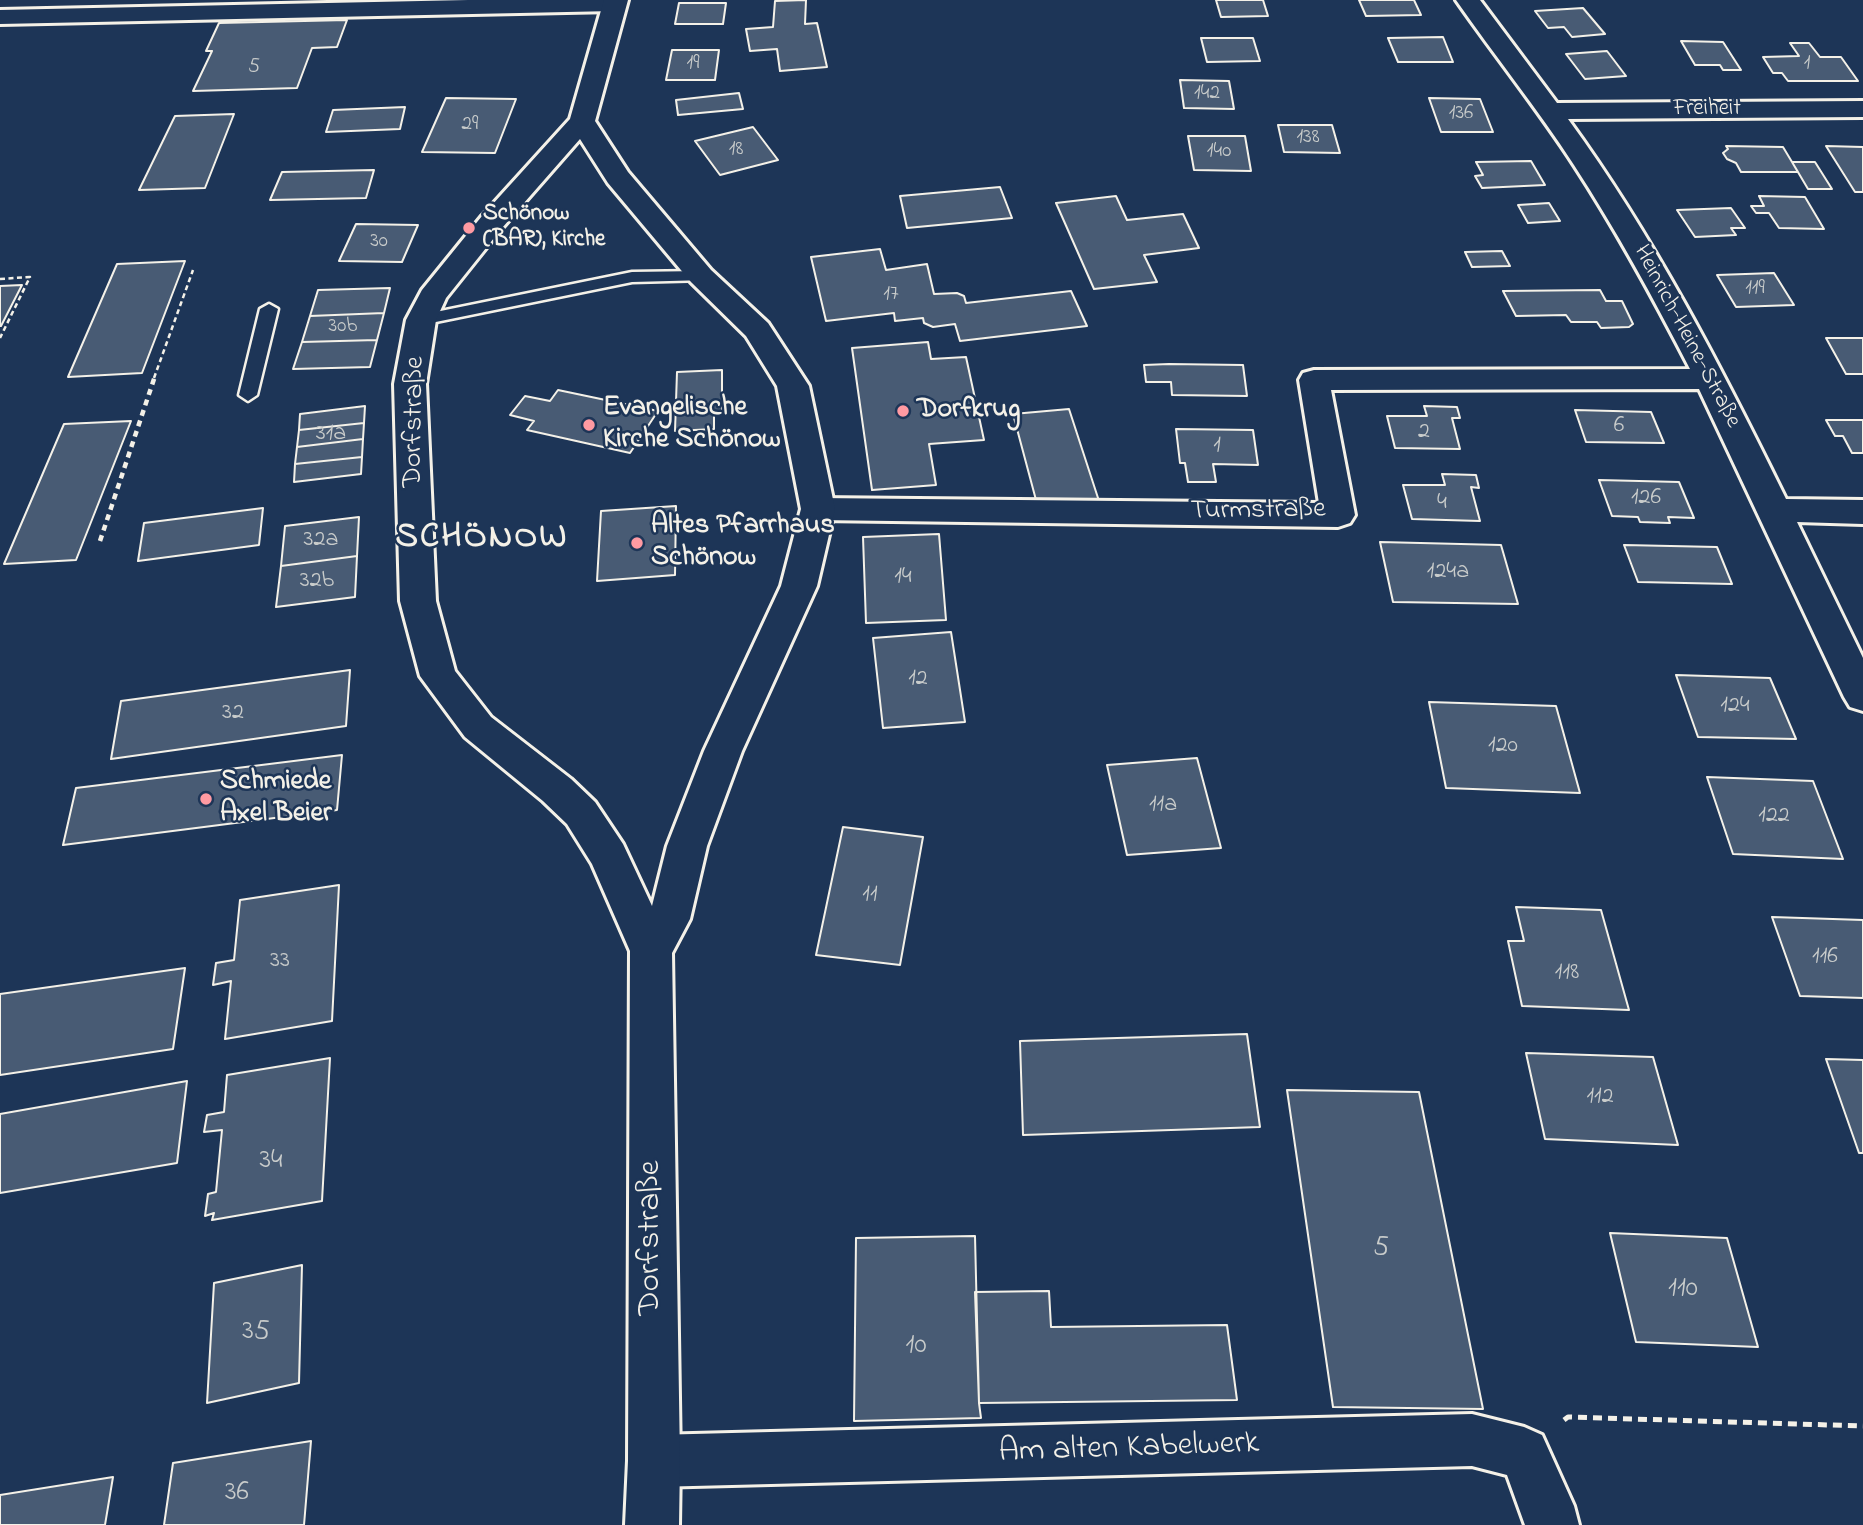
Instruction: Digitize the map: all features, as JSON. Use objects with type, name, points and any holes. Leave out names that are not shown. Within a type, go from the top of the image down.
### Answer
[{"type":"street","name":"Heinrich-Heine-Straße","points":[[1468,0],[1551,111],[1649,265],[1777,510],[1863,697]]},
{"type":"street","points":[[0,17],[615,2]]},
{"type":"street","name":"Dorfstraße","points":[[615,2],[582,121],[492,222],[432,296],[421,320],[410,384],[418,601],[438,676],[478,727],[557,790],[581,813],[609,856],[651,951],[654,1461],[652,1525]]},
{"type":"street","name":"Freiheit","points":[[1551,111],[1863,109]]},
{"type":"street","name":"Dorfstraße","points":[[582,121],[618,177],[701,276],[757,330],[793,386],[818,509],[799,586],[723,751],[687,846],[669,919],[651,951]]},
{"type":"street","name":"Turmstraße","points":[[818,509],[1338,515],[1314,380],[1709,379]]},
{"type":"street","points":[[1777,510],[1863,512]]},
{"type":"street","name":"Am alten Kabelwerk","points":[[654,1461],[1472,1440],[1524,1453]]},
{"type":"street","points":[[1524,1453],[1547,1506],[1552,1525]]},
{"type":"lane","points":[[421,320],[632,277],[701,276]]},
{"type":"lane","points":[[248,395],[269,309]]},
{"type":"path","points":[[100,541],[172,323],[193,270]]},
{"type":"path","points":[[0,279],[30,277],[0,338]]},
{"type":"path","points":[[1524,1453],[1568,1418],[1863,1426]]},
{"type":"building","points":[[806,0],[805,24],[817,23],[827,67],[780,71],[777,49],[750,51],[746,29],[773,27],[775,1]]},
{"type":"building","points":[[1216,0],[1263,0],[1268,16],[1221,17]]},
{"type":"building","points":[[1359,0],[1414,0],[1421,15],[1366,16]]},
{"type":"building","points":[[679,3],[726,3],[723,24],[675,24]]},
{"type":"building","points":[[1583,8],[1605,34],[1572,37],[1564,27],[1548,28],[1535,11]]},
{"type":"building","points":[[347,20],[337,47],[312,48],[297,88],[193,91],[212,51],[206,51],[219,23]]},
{"type":"building","points":[[1443,37],[1453,62],[1398,62],[1388,38]]},
{"type":"building","points":[[1201,38],[1253,38],[1260,61],[1207,62]]},
{"type":"building","points":[[1681,41],[1723,42],[1741,70],[1723,70],[1720,65],[1695,65]]},
{"type":"building","points":[[1790,43],[1809,43],[1820,57],[1841,57],[1858,81],[1788,81],[1782,73],[1773,73],[1763,57],[1799,56]]},
{"type":"building","points":[[672,50],[719,50],[715,80],[666,80]]},
{"type":"building","points":[[1607,51],[1626,76],[1585,79],[1566,54]]},
{"type":"building","points":[[1180,80],[1229,81],[1234,109],[1184,108]]},
{"type":"building","points":[[739,93],[743,109],[678,115],[676,100]]},
{"type":"building","points":[[446,98],[516,99],[495,153],[422,152]]},
{"type":"building","points":[[1429,98],[1480,99],[1493,132],[1441,132]]},
{"type":"building","points":[[405,107],[400,129],[326,132],[333,110]]},
{"type":"building","points":[[234,114],[205,188],[139,190],[175,116]]},
{"type":"building","points":[[1278,125],[1332,125],[1340,153],[1284,152]]},
{"type":"building","points":[[753,127],[778,160],[720,175],[695,141]]},
{"type":"building","points":[[1188,136],[1245,136],[1251,171],[1194,170]]},
{"type":"building","points":[[1726,146],[1783,147],[1798,172],[1741,172],[1736,163],[1727,159],[1723,153],[1728,149]]},
{"type":"building","points":[[1826,146],[1863,147],[1863,192],[1855,192]]},
{"type":"building","points":[[1531,161],[1545,185],[1482,188],[1475,176],[1483,175],[1476,162]]},
{"type":"building","points":[[1792,162],[1815,162],[1832,189],[1808,189]]},
{"type":"building","points":[[374,170],[366,198],[270,200],[282,172]]},
{"type":"building","points":[[1000,187],[1012,218],[907,228],[900,196]]},
{"type":"building","points":[[1116,196],[1127,220],[1183,214],[1199,248],[1144,255],[1157,282],[1094,289],[1056,203]]},
{"type":"building","points":[[1759,196],[1805,197],[1824,229],[1779,228],[1769,213],[1756,213],[1751,206],[1764,206]]},
{"type":"building","points":[[1549,203],[1560,221],[1528,223],[1518,205]]},
{"type":"building","points":[[1731,208],[1745,228],[1731,228],[1736,235],[1695,237],[1677,210]]},
{"type":"building","points":[[356,224],[418,225],[402,262],[339,261]]},
{"type":"building","points":[[880,249],[886,270],[927,264],[934,294],[957,293],[964,296],[966,303],[1071,291],[1087,326],[960,341],[955,324],[933,327],[924,323],[923,318],[895,321],[894,313],[826,321],[811,257]]},
{"type":"building","points":[[1502,251],[1510,266],[1472,267],[1465,252]]},
{"type":"building","points":[[185,261],[142,373],[68,377],[117,264]]},
{"type":"building","points":[[1774,273],[1794,305],[1736,307],[1717,275]]},
{"type":"building","points":[[22,285],[1,326],[0,326],[0,286]]},
{"type":"building","points":[[390,288],[384,313],[310,316],[318,290]]},
{"type":"building","points":[[1600,290],[1606,301],[1622,301],[1633,324],[1629,327],[1601,328],[1597,322],[1571,322],[1566,315],[1516,316],[1503,291]]},
{"type":"building","points":[[384,313],[377,340],[302,342],[310,316]]},
{"type":"building","points":[[1826,338],[1863,338],[1863,374],[1846,374]]},
{"type":"building","points":[[377,340],[370,367],[293,369],[302,342]]},
{"type":"building","points":[[928,342],[931,359],[966,357],[984,440],[929,444],[936,485],[872,490],[852,348]]},
{"type":"building","points":[[1144,365],[1243,365],[1247,396],[1172,395],[1171,382],[1146,382]]},
{"type":"building","points":[[722,370],[722,414],[714,415],[714,429],[675,431],[677,372]]},
{"type":"building","name":"Evangelische Kirche Schönow","points":[[558,390],[658,411],[630,453],[527,430],[534,421],[510,415],[525,396],[550,401]]},
{"type":"building","points":[[365,406],[364,423],[299,430],[300,414]]},
{"type":"building","points":[[1424,406],[1457,407],[1460,418],[1452,418],[1460,449],[1395,448],[1387,416],[1427,416]]},
{"type":"building","points":[[1069,409],[1099,501],[1036,500],[1013,414]]},
{"type":"building","points":[[1575,410],[1651,412],[1664,443],[1586,442]]},
{"type":"building","points":[[1826,420],[1863,420],[1863,453],[1852,453],[1843,436],[1835,436]]},
{"type":"building","points":[[131,421],[76,560],[4,564],[64,424]]},
{"type":"building","points":[[364,423],[363,439],[297,447],[299,430]]},
{"type":"building","points":[[1176,429],[1253,430],[1258,465],[1213,464],[1216,482],[1188,482],[1185,463],[1180,463]]},
{"type":"building","points":[[363,439],[362,457],[295,464],[297,447]]},
{"type":"building","points":[[362,457],[361,474],[294,482],[295,464]]},
{"type":"building","points":[[1442,474],[1476,475],[1479,488],[1471,487],[1480,521],[1412,519],[1403,485],[1445,485]]},
{"type":"building","points":[[1599,480],[1679,482],[1694,518],[1668,517],[1670,523],[1640,522],[1638,517],[1612,516]]},
{"type":"building","name":"Altes Pfarrhaus Schönow","points":[[676,506],[675,575],[597,581],[601,511]]},
{"type":"building","points":[[263,508],[259,545],[138,561],[144,523]]},
{"type":"building","points":[[359,517],[357,556],[281,566],[285,526]]},
{"type":"building","points":[[939,534],[946,620],[866,623],[863,537]]},
{"type":"building","points":[[1380,542],[1501,545],[1518,604],[1393,602]]},
{"type":"building","points":[[1624,545],[1717,547],[1732,584],[1638,582]]},
{"type":"building","points":[[357,556],[355,597],[276,607],[281,566]]},
{"type":"building","points":[[951,632],[965,722],[883,728],[873,638]]},
{"type":"building","points":[[350,670],[346,726],[111,759],[121,701]]},
{"type":"building","points":[[1676,675],[1770,678],[1796,739],[1698,737]]},
{"type":"building","points":[[1429,702],[1556,706],[1580,793],[1446,788]]},
{"type":"building","name":"Schmiede Axel Beier","points":[[342,755],[337,810],[63,845],[76,788]]},
{"type":"building","points":[[1197,758],[1221,848],[1127,855],[1107,765]]},
{"type":"building","points":[[1707,777],[1813,781],[1843,859],[1733,854]]},
{"type":"building","points":[[843,827],[923,837],[900,965],[816,955]]},
{"type":"building","points":[[339,885],[332,1021],[225,1039],[231,981],[213,985],[216,963],[234,960],[240,900]]},
{"type":"building","points":[[1516,907],[1601,910],[1629,1010],[1522,1006],[1508,941],[1524,941]]},
{"type":"building","points":[[1772,917],[1863,920],[1863,998],[1800,996]]},
{"type":"building","points":[[185,968],[173,1049],[0,1075],[0,994]]},
{"type":"building","points":[[1247,1034],[1260,1127],[1023,1135],[1020,1041]]},
{"type":"building","points":[[1526,1053],[1653,1057],[1678,1145],[1545,1139]]},
{"type":"building","points":[[330,1058],[322,1201],[212,1220],[214,1213],[205,1216],[208,1194],[216,1192],[222,1130],[204,1132],[207,1115],[224,1112],[227,1075]]},
{"type":"building","points":[[1826,1059],[1863,1060],[1863,1153],[1859,1153]]},
{"type":"building","points":[[187,1081],[177,1163],[0,1193],[0,1114]]},
{"type":"building","points":[[1287,1090],[1419,1092],[1483,1409],[1333,1407]]},
{"type":"building","points":[[1610,1233],[1727,1238],[1758,1347],[1636,1342]]},
{"type":"building","points":[[975,1236],[981,1418],[854,1421],[856,1238]]},
{"type":"building","points":[[302,1265],[299,1383],[207,1403],[214,1283]]},
{"type":"building","points":[[1049,1291],[1051,1327],[1227,1325],[1237,1400],[979,1403],[975,1292]]},
{"type":"building","points":[[311,1441],[304,1525],[164,1525],[173,1463]]},
{"type":"building","points":[[113,1477],[105,1525],[0,1525],[0,1495]]},
{"type":"place","name":"Schönow (BAR), Kirche","points":[[469,228]]},
{"type":"place","name":"Dorfkrug","points":[[903,411]]},
{"type":"place","name":"Evangelische Kirche Schönow","points":[[589,425]]},
{"type":"place","name":"Altes Pfarrhaus Schönow","points":[[637,543]]},
{"type":"place","name":"Schmiede Axel Beier","points":[[206,799]]},
{"type":"district","name":"SCHÖNOW","points":[[482,540]]}]
